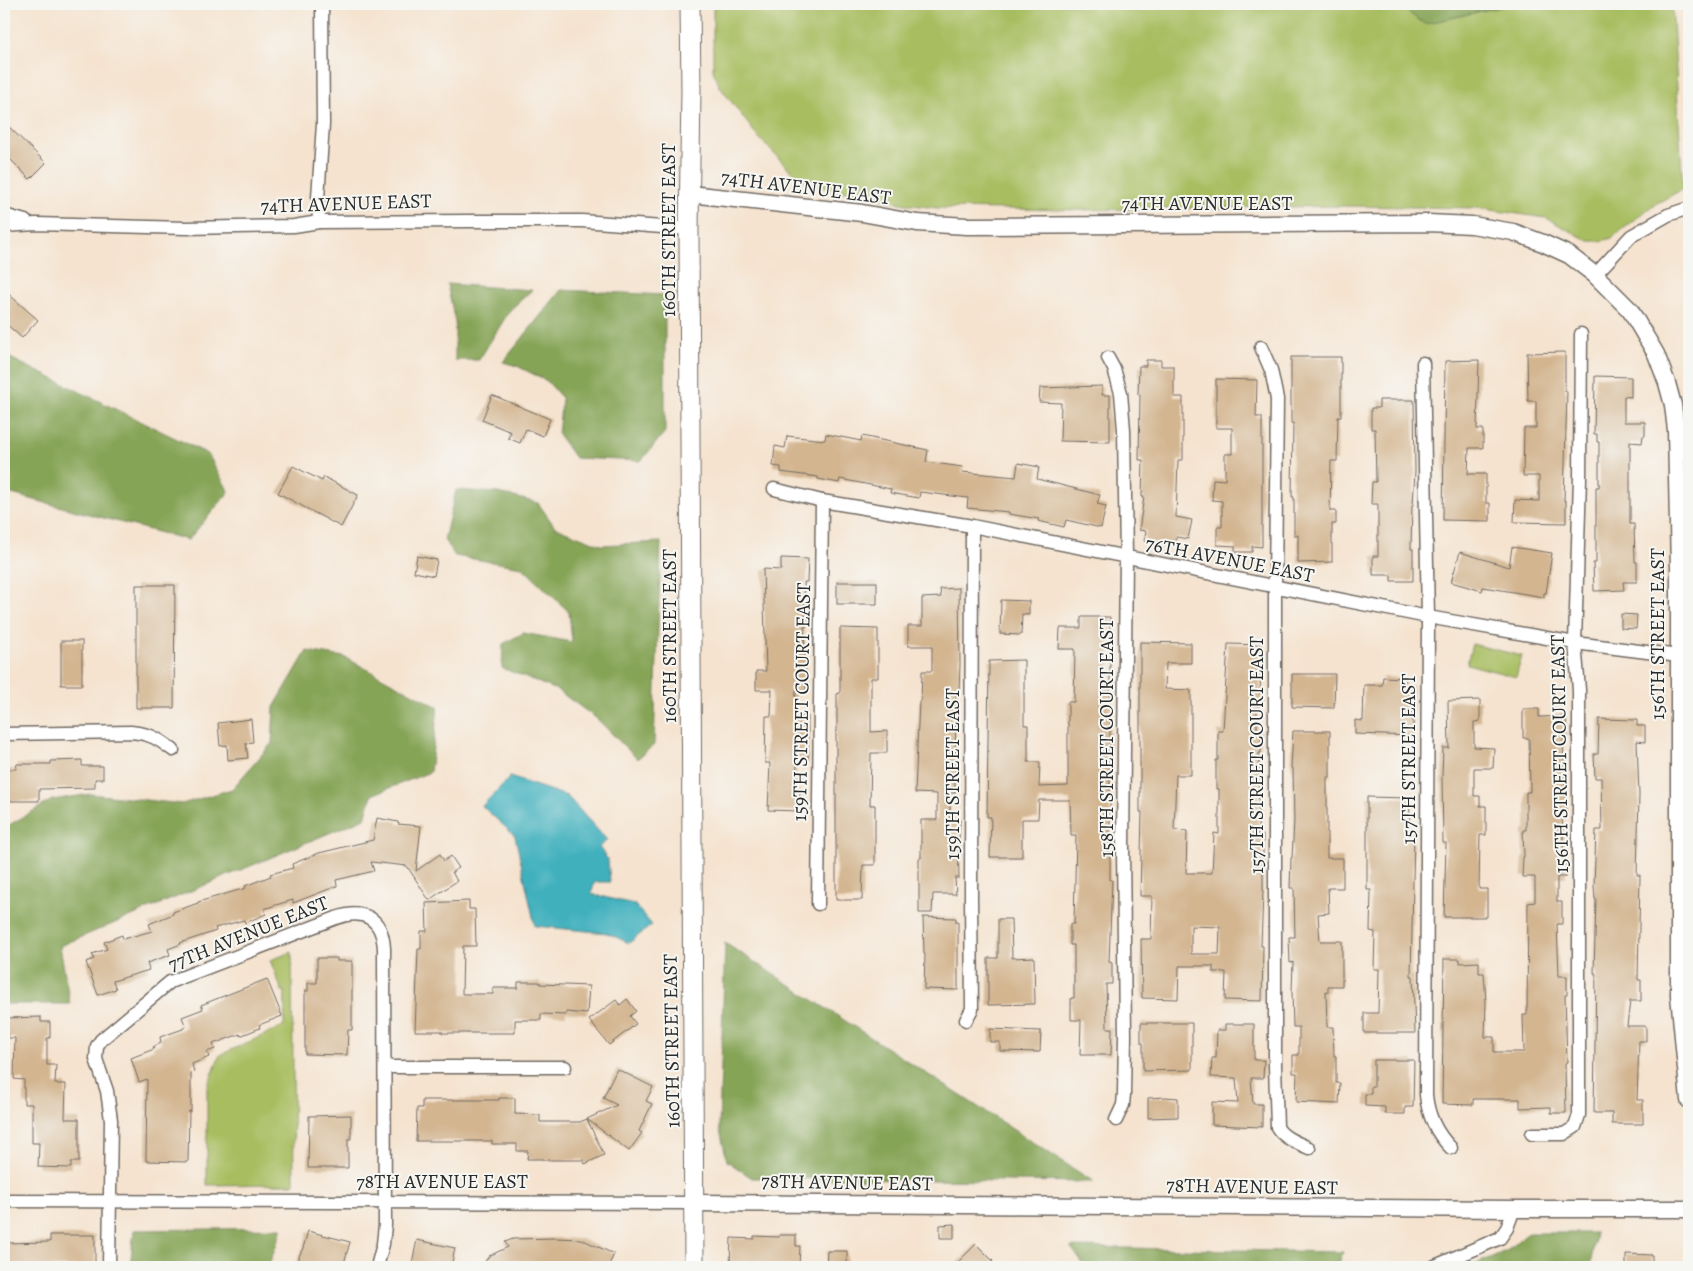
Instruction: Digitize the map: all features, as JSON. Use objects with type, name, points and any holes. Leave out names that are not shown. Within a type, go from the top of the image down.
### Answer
[{"type":"main road","name":"160TH STREET EAST","points":[[690,4],[689,229],[694,1267]]},
{"type":"street","points":[[319,222],[318,198],[323,124],[322,4]]},
{"type":"street","name":"74TH AVENUE EAST","points":[[690,194],[862,213],[917,223],[967,226],[1408,223],[1472,225],[1514,232],[1543,243],[1569,255],[1595,275]]},
{"type":"street","points":[[1595,275],[1630,236],[1668,215],[1689,208]]},
{"type":"street","points":[[4,215],[36,224]]},
{"type":"street","name":"74TH AVENUE EAST","points":[[4,226],[36,224],[186,228],[294,226],[319,222],[582,221],[689,229]]},
{"type":"street","name":"156TH STREET EAST","points":[[1595,275],[1630,310],[1656,354],[1673,405],[1676,430],[1684,569],[1679,656],[1684,700],[1679,995],[1681,1017]]},
{"type":"street","name":"156TH STREET COURT EAST","points":[[1532,1134],[1564,1134],[1575,1127],[1579,1115],[1579,690],[1575,643],[1580,478],[1581,334]]},
{"type":"street","name":"157TH STREET COURT EAST","points":[[1261,347],[1271,370],[1277,398],[1275,587],[1275,1035],[1277,1127],[1287,1137],[1309,1148]]},
{"type":"street","name":"158TH STREET COURT EAST","points":[[1108,358],[1114,369],[1121,393],[1124,430],[1126,557],[1123,848],[1125,1056],[1123,1105],[1116,1120]]},
{"type":"street","name":"157TH STREET EAST","points":[[1423,363],[1428,617],[1426,1095],[1428,1110],[1435,1129],[1451,1148]]},
{"type":"street","name":"76TH AVENUE EAST","points":[[774,489],[822,501],[972,526],[1428,617],[1575,643],[1679,656]]},
{"type":"street","name":"159TH STREET COURT EAST","points":[[818,904],[822,501]]},
{"type":"street","name":"159TH STREET EAST","points":[[966,1020],[972,1009],[972,526]]},
{"type":"street","points":[[4,734],[131,732],[147,734],[174,750]]},
{"type":"street","name":"77TH AVENUE EAST","points":[[111,1201],[111,1112],[107,1091],[96,1059],[97,1046],[108,1034],[170,982],[347,914],[367,915],[374,921],[384,938],[385,1068]]},
{"type":"street","points":[[1681,1017],[1689,1044]]},
{"type":"street","points":[[1681,1017],[1689,1100]]},
{"type":"street","points":[[377,1267],[383,1244],[385,1202],[385,1068],[565,1066]]},
{"type":"street","name":"78TH AVENUE EAST","points":[[4,1201],[695,1203],[1514,1209],[1689,1208]]},
{"type":"street","points":[[110,1261],[111,1201]]},
{"type":"street","points":[[1433,1267],[1500,1238],[1507,1228],[1514,1209]]},
{"type":"green space","points":[[713,4],[1408,4],[1409,13],[1425,24],[1512,4],[1672,4],[1683,189],[1652,206],[1612,238],[1602,241],[1589,241],[1546,218],[1477,208],[1346,206],[1079,210],[938,208],[911,205],[811,185],[790,170],[758,137],[720,87],[713,71]]},
{"type":"green space","points":[[1408,4],[1512,4],[1425,24],[1409,13]]},
{"type":"green space","points":[[447,284],[532,290],[510,310],[479,360],[455,360],[455,321]]},
{"type":"green space","points":[[561,290],[665,295],[665,432],[641,461],[575,458],[558,434],[562,398],[547,381],[517,366],[503,362]]},
{"type":"green space","points":[[4,355],[208,454],[229,492],[188,540],[4,492]]},
{"type":"green space","points":[[456,490],[498,493],[538,503],[555,527],[601,545],[661,542],[654,745],[637,759],[596,718],[557,690],[502,668],[503,644],[523,633],[572,642],[569,612],[522,567],[455,556],[444,540]]},
{"type":"green space","points":[[1472,644],[1522,656],[1516,677],[1467,664]]},
{"type":"green space","points":[[307,651],[344,657],[438,707],[430,772],[372,795],[365,818],[60,946],[70,1004],[4,1004],[4,828],[52,800],[91,794],[182,804],[232,789],[272,743],[274,707]]},
{"type":"green space","points":[[725,943],[1094,1182],[752,1178],[727,1161],[719,1126]]},
{"type":"green space","points":[[292,952],[294,1184],[207,1185],[207,1087],[220,1055],[284,1026],[285,991],[282,991],[270,960]]},
{"type":"green space","points":[[282,1228],[270,1263],[254,1267],[130,1267],[134,1230]]},
{"type":"green space","points":[[1528,1233],[1596,1233],[1590,1267],[1469,1267],[1508,1250]]},
{"type":"green space","points":[[1071,1247],[1343,1252],[1338,1267],[1085,1267]]},
{"type":"water","points":[[510,777],[567,796],[607,840],[599,847],[608,860],[610,882],[595,882],[591,894],[634,904],[652,925],[629,943],[607,933],[535,926],[515,836],[482,806]]},
{"type":"building","points":[[4,122],[46,163],[30,179],[4,153]]},
{"type":"building","points":[[4,290],[38,320],[22,338],[4,322]]},
{"type":"building","points":[[1565,352],[1565,391],[1567,391],[1564,501],[1566,501],[1566,523],[1514,522],[1515,500],[1539,501],[1539,476],[1523,476],[1524,428],[1536,428],[1536,401],[1528,401],[1527,353]]},
{"type":"building","points":[[1291,357],[1341,357],[1341,417],[1338,417],[1337,461],[1331,461],[1330,511],[1336,511],[1336,524],[1332,524],[1332,562],[1298,563],[1298,535],[1294,535],[1294,497],[1292,497],[1293,423],[1291,423]]},
{"type":"building","points":[[1146,360],[1161,360],[1161,366],[1174,366],[1174,397],[1183,397],[1183,460],[1178,460],[1176,517],[1192,520],[1188,539],[1176,537],[1174,546],[1144,541],[1146,531],[1139,530],[1144,497],[1142,497],[1143,460],[1139,460],[1139,366],[1146,366]]},
{"type":"building","points":[[1479,360],[1477,429],[1483,429],[1483,448],[1469,448],[1468,474],[1486,474],[1486,503],[1490,503],[1490,521],[1443,520],[1445,361]]},
{"type":"building","points":[[1595,376],[1631,377],[1631,397],[1624,396],[1624,422],[1645,422],[1645,436],[1643,436],[1642,443],[1630,442],[1630,524],[1634,524],[1637,582],[1623,582],[1624,590],[1594,591],[1593,563],[1596,563],[1596,487],[1599,487],[1599,442],[1597,442],[1597,434],[1594,434]]},
{"type":"building","points":[[1216,379],[1257,380],[1256,417],[1262,417],[1262,547],[1252,546],[1252,552],[1235,552],[1235,546],[1217,545],[1217,527],[1222,527],[1222,501],[1212,500],[1213,479],[1225,480],[1225,454],[1232,454],[1232,428],[1216,428]]},
{"type":"building","points":[[1102,386],[1102,395],[1110,395],[1110,442],[1060,441],[1061,403],[1039,402],[1040,388]]},
{"type":"building","points":[[492,395],[550,419],[543,436],[526,429],[520,443],[508,438],[511,432],[482,420]]},
{"type":"building","points":[[1379,400],[1414,400],[1415,471],[1411,549],[1413,549],[1413,581],[1391,581],[1391,575],[1373,575],[1373,556],[1378,556],[1378,504],[1371,504],[1372,482],[1376,482],[1375,429],[1371,429],[1371,408],[1379,408]]},
{"type":"building","points":[[826,434],[861,441],[862,436],[928,450],[926,462],[963,467],[962,472],[1016,477],[1018,463],[1039,467],[1037,479],[1100,495],[1097,504],[1106,506],[1101,528],[1066,520],[1064,527],[1038,521],[1039,519],[1009,514],[1009,512],[967,508],[968,498],[920,492],[919,498],[890,493],[891,489],[840,479],[839,483],[818,479],[818,477],[781,472],[781,467],[773,466],[775,446],[785,448],[787,436],[825,440]]},
{"type":"building","points":[[293,466],[322,481],[324,477],[358,495],[341,527],[278,493]]},
{"type":"building","points":[[1512,547],[1552,553],[1544,597],[1483,587],[1482,591],[1451,582],[1460,552],[1509,567]]},
{"type":"building","points":[[417,556],[437,560],[434,576],[414,572]]},
{"type":"building","points":[[781,558],[808,559],[807,582],[804,582],[806,691],[796,690],[795,716],[808,716],[808,764],[797,764],[796,790],[800,790],[799,811],[768,810],[770,763],[765,763],[766,716],[771,716],[772,690],[756,690],[756,671],[766,671],[763,569],[781,570]]},
{"type":"building","points":[[837,582],[877,582],[877,604],[837,604]]},
{"type":"building","points":[[136,585],[175,585],[174,708],[136,708]]},
{"type":"building","points":[[959,588],[959,691],[956,691],[955,793],[950,793],[950,820],[960,820],[958,839],[959,878],[955,878],[956,894],[933,894],[932,913],[919,913],[921,820],[937,820],[937,794],[915,793],[922,671],[932,671],[932,646],[908,646],[908,626],[922,626],[922,598],[941,597],[940,589]]},
{"type":"building","points":[[1001,600],[1029,601],[1029,615],[1022,614],[1021,635],[1000,634]]},
{"type":"building","points":[[1621,614],[1637,615],[1636,629],[1621,628]]},
{"type":"building","points":[[1081,617],[1110,617],[1110,880],[1112,880],[1109,962],[1112,963],[1112,984],[1106,984],[1107,1028],[1112,1028],[1111,1055],[1080,1055],[1081,1020],[1071,1020],[1071,998],[1074,998],[1074,945],[1070,945],[1070,924],[1074,924],[1076,835],[1071,835],[1070,800],[1039,800],[1038,819],[1022,819],[1022,857],[990,857],[991,817],[987,817],[989,661],[1024,660],[1024,725],[1028,725],[1028,762],[1040,762],[1039,787],[1068,786],[1068,702],[1074,702],[1075,649],[1059,649],[1060,628],[1081,628]]},
{"type":"building","points":[[840,628],[878,629],[878,678],[871,678],[871,732],[887,731],[887,753],[871,753],[870,805],[875,805],[875,865],[863,865],[862,900],[836,900],[836,732],[837,694],[840,693]]},
{"type":"building","points":[[61,641],[82,641],[82,685],[61,685]]},
{"type":"building","points":[[1140,642],[1191,643],[1191,663],[1166,663],[1165,689],[1190,690],[1191,692],[1191,775],[1176,775],[1174,830],[1187,831],[1186,873],[1212,873],[1214,833],[1219,834],[1219,789],[1216,789],[1216,760],[1218,760],[1218,731],[1223,731],[1228,644],[1262,645],[1260,694],[1263,694],[1263,706],[1257,706],[1257,731],[1261,731],[1258,835],[1263,835],[1262,1001],[1225,1000],[1226,972],[1213,972],[1213,966],[1179,966],[1178,999],[1142,998],[1141,939],[1151,939],[1152,896],[1140,896],[1142,812],[1140,812]],"holes":[[[1191,926],[1220,927],[1219,954],[1191,954]]]},
{"type":"building","points":[[1292,674],[1335,674],[1334,708],[1292,707]]},
{"type":"building","points":[[1383,677],[1405,678],[1405,686],[1413,686],[1413,736],[1355,734],[1355,720],[1363,721],[1364,685],[1382,685]]},
{"type":"building","points":[[1480,700],[1480,721],[1474,722],[1474,747],[1494,748],[1493,768],[1474,768],[1474,796],[1480,796],[1480,806],[1486,806],[1486,835],[1480,835],[1479,889],[1487,889],[1487,917],[1444,917],[1446,843],[1443,843],[1442,777],[1443,748],[1449,748],[1448,701]]},
{"type":"building","points":[[1523,709],[1539,709],[1539,717],[1566,716],[1567,738],[1563,738],[1566,812],[1562,812],[1566,877],[1557,877],[1557,902],[1562,902],[1562,924],[1557,924],[1559,976],[1567,976],[1567,995],[1565,995],[1566,1113],[1551,1113],[1551,1107],[1520,1108],[1520,1099],[1473,1099],[1473,1105],[1442,1104],[1444,959],[1460,959],[1460,963],[1479,962],[1479,973],[1484,973],[1486,1002],[1485,1037],[1494,1037],[1494,1052],[1524,1052],[1523,1015],[1527,1015],[1528,903],[1535,902],[1535,877],[1522,877],[1524,857],[1523,830],[1526,830],[1526,792],[1530,792],[1529,738],[1523,738]]},
{"type":"building","points":[[251,719],[253,742],[246,743],[248,758],[228,760],[227,745],[220,746],[218,723]]},
{"type":"building","points":[[1599,719],[1637,720],[1637,726],[1645,726],[1645,742],[1637,741],[1639,795],[1637,875],[1640,875],[1638,980],[1641,980],[1641,1001],[1630,1001],[1627,1026],[1646,1026],[1646,1041],[1639,1041],[1637,1100],[1643,1100],[1643,1124],[1612,1124],[1612,1113],[1594,1113],[1596,899],[1594,886],[1596,830],[1602,830],[1601,778],[1595,778],[1594,754],[1598,754]]},
{"type":"building","points":[[1293,731],[1330,731],[1330,777],[1327,777],[1327,858],[1343,858],[1343,888],[1328,888],[1329,913],[1318,914],[1320,941],[1342,941],[1342,986],[1328,986],[1328,993],[1326,992],[1327,1027],[1333,1027],[1336,1083],[1340,1083],[1339,1104],[1296,1102],[1297,1073],[1293,1073],[1293,1055],[1299,1055],[1299,1027],[1293,1027],[1293,962],[1290,963],[1289,937],[1295,937],[1294,888],[1290,888],[1294,821],[1293,768],[1291,768]]},
{"type":"building","points":[[82,760],[82,766],[103,766],[103,779],[95,779],[95,788],[39,789],[39,801],[4,801],[4,769],[16,769],[17,764],[51,764],[51,761]]},
{"type":"building","points":[[1367,797],[1410,798],[1409,835],[1414,835],[1411,976],[1413,976],[1415,1033],[1364,1033],[1364,1013],[1378,1013],[1379,969],[1374,969],[1375,932],[1370,931],[1371,890],[1367,890]]},
{"type":"building","points":[[377,818],[398,822],[398,824],[421,826],[416,871],[440,854],[444,861],[451,856],[459,868],[452,872],[457,881],[429,900],[407,866],[371,862],[374,871],[336,880],[337,886],[293,903],[293,900],[264,909],[266,914],[245,923],[244,920],[215,928],[216,931],[180,943],[168,949],[170,955],[147,963],[149,970],[113,981],[116,989],[98,995],[86,962],[94,959],[92,954],[107,949],[104,942],[122,935],[123,939],[152,931],[149,924],[173,914],[173,912],[198,902],[246,888],[245,886],[271,876],[270,874],[293,868],[292,864],[319,853],[373,840]]},
{"type":"building","points":[[469,901],[469,909],[475,909],[476,946],[463,946],[462,994],[493,994],[493,988],[518,988],[518,982],[589,986],[587,1014],[566,1012],[566,1015],[541,1014],[541,1020],[515,1020],[515,1033],[415,1031],[418,949],[421,949],[421,931],[427,931],[426,903]]},
{"type":"building","points":[[923,917],[956,918],[956,922],[958,922],[958,990],[924,989]]},
{"type":"building","points":[[998,919],[1011,919],[1012,958],[1034,957],[1035,1004],[988,1005],[988,958],[998,958]]},
{"type":"building","points":[[317,958],[337,958],[337,961],[352,961],[352,1030],[348,1030],[347,1055],[305,1054],[305,991],[308,991],[308,983],[317,983]]},
{"type":"building","points":[[267,979],[282,1016],[259,1025],[260,1028],[213,1044],[215,1049],[207,1052],[209,1057],[192,1064],[194,1072],[191,1073],[188,1162],[146,1161],[147,1079],[139,1082],[131,1058],[154,1049],[153,1047],[161,1043],[160,1037],[186,1027],[182,1017],[203,1009],[201,1005]]},
{"type":"building","points":[[627,999],[636,1011],[630,1016],[636,1024],[609,1045],[589,1020],[616,1000],[620,1005]]},
{"type":"building","points":[[41,1017],[41,1022],[50,1022],[50,1038],[47,1038],[47,1065],[56,1065],[55,1084],[66,1084],[65,1119],[79,1119],[79,1162],[71,1162],[71,1168],[38,1167],[39,1143],[32,1143],[32,1104],[24,1104],[24,1080],[14,1079],[15,1038],[7,1038],[7,1018]]},
{"type":"building","points":[[1141,1023],[1192,1023],[1192,1070],[1143,1071]]},
{"type":"building","points":[[1225,1024],[1254,1024],[1254,1060],[1264,1060],[1263,1078],[1251,1078],[1253,1104],[1262,1104],[1262,1127],[1212,1125],[1212,1102],[1238,1103],[1236,1078],[1211,1077],[1212,1058],[1216,1058],[1217,1030],[1225,1030]]},
{"type":"building","points":[[990,1029],[1041,1031],[1040,1052],[1000,1051],[1000,1042],[990,1042]]},
{"type":"building","points":[[1374,1060],[1414,1060],[1413,1107],[1405,1107],[1405,1114],[1385,1114],[1385,1107],[1365,1106],[1365,1094],[1371,1094],[1371,1086],[1374,1086]]},
{"type":"building","points":[[617,1069],[653,1087],[646,1101],[652,1104],[639,1131],[642,1133],[629,1151],[587,1119],[617,1105],[603,1098]]},
{"type":"building","points":[[499,1098],[515,1098],[515,1114],[540,1115],[540,1122],[580,1122],[587,1119],[604,1155],[585,1164],[583,1160],[527,1159],[528,1151],[517,1151],[517,1144],[492,1144],[492,1141],[416,1141],[417,1108],[422,1108],[422,1100],[499,1100]]},
{"type":"building","points":[[1148,1098],[1178,1098],[1178,1117],[1148,1118]]},
{"type":"building","points":[[351,1115],[351,1139],[348,1139],[348,1168],[308,1168],[309,1116]]},
{"type":"building","points":[[954,1224],[954,1238],[940,1238],[940,1225]]},
{"type":"building","points":[[308,1231],[350,1242],[343,1267],[294,1267],[303,1248]]},
{"type":"building","points":[[50,1235],[95,1235],[95,1267],[6,1267],[5,1243],[50,1242]]},
{"type":"building","points":[[779,1235],[796,1235],[796,1246],[800,1246],[799,1267],[730,1267],[731,1238],[754,1239],[754,1236],[779,1237]]},
{"type":"building","points":[[513,1239],[581,1239],[614,1254],[608,1267],[481,1267],[489,1256],[508,1247],[505,1242]]},
{"type":"building","points":[[417,1240],[455,1248],[451,1267],[413,1267],[415,1264],[412,1263]]},
{"type":"building","points":[[976,1244],[993,1261],[986,1267],[953,1267]]},
{"type":"building","points":[[827,1251],[847,1251],[847,1267],[826,1267]]},
{"type":"building","points":[[1626,1254],[1652,1255],[1652,1267],[1626,1267]]}]
